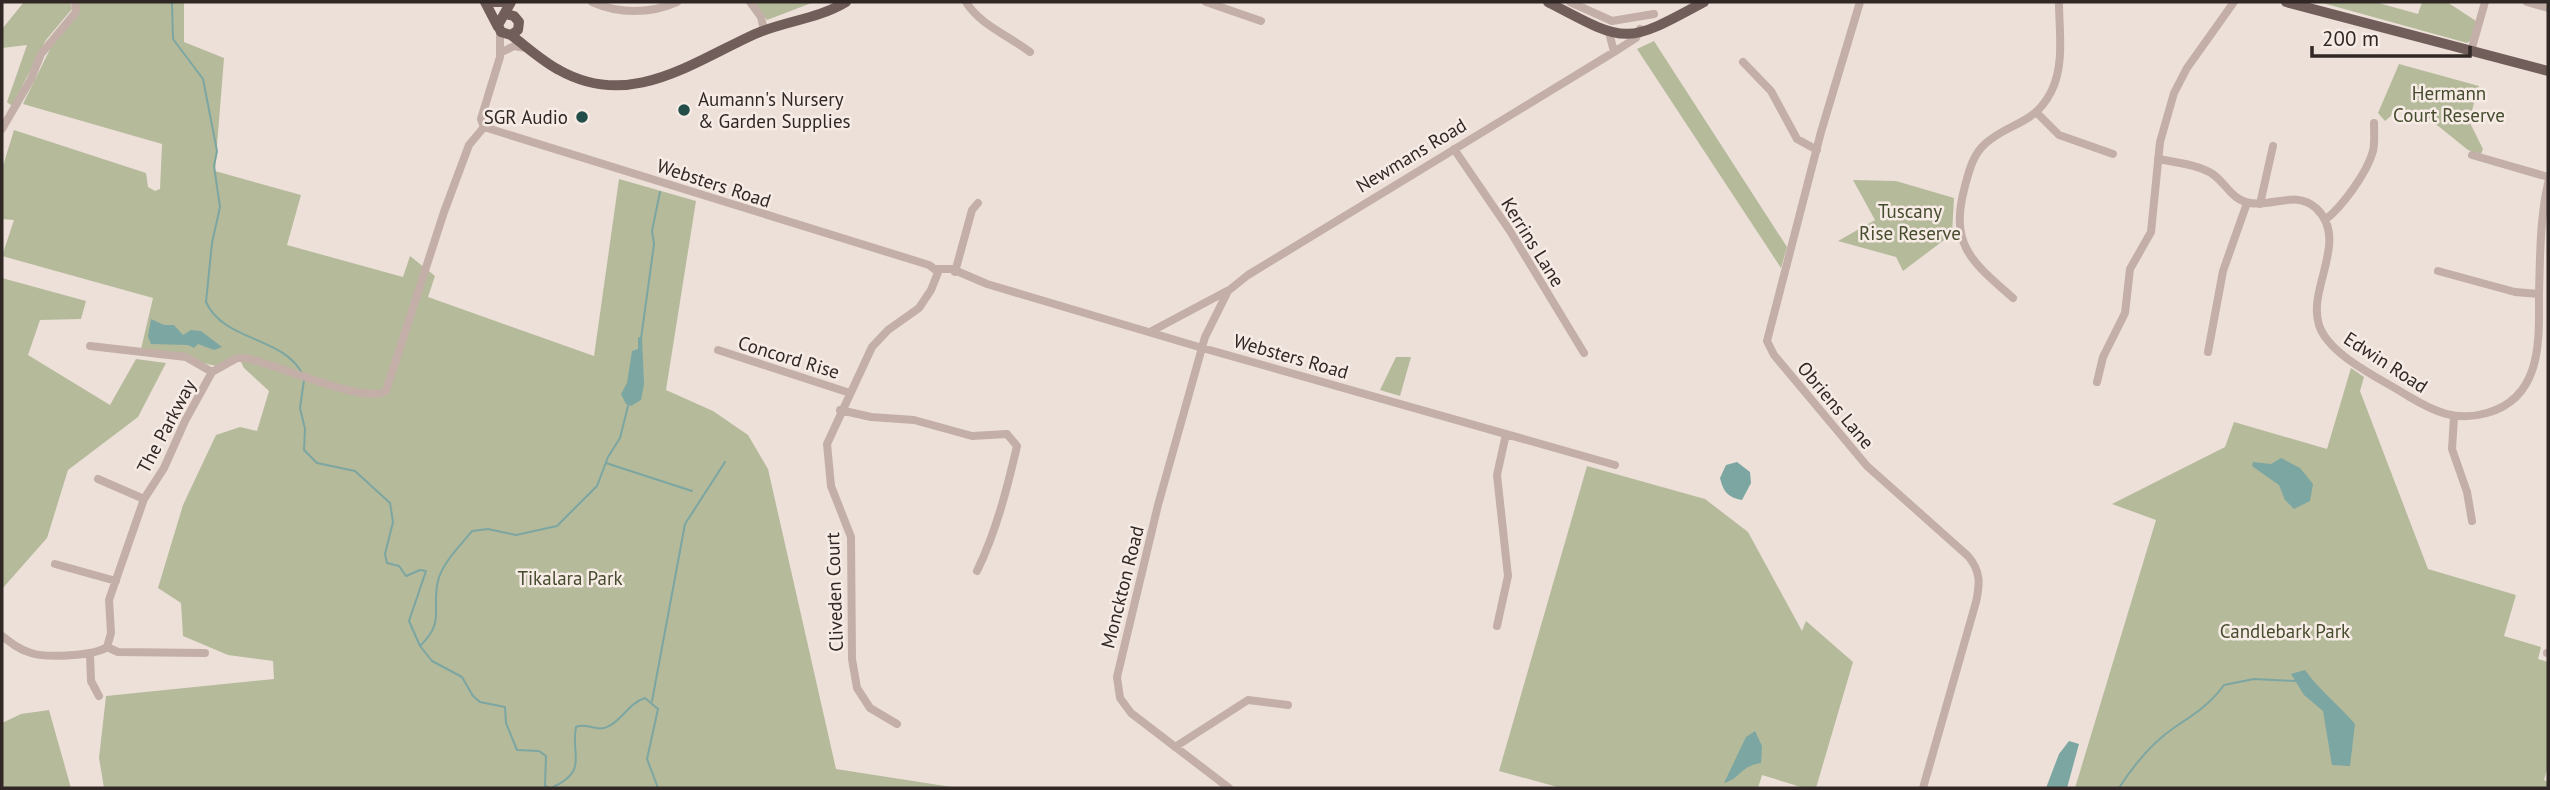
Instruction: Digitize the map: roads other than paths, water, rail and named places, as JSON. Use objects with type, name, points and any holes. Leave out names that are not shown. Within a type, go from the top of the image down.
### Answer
[{"type":"main road","points":[[488,2],[503,2]]},
{"type":"main road","points":[[488,2],[512,18],[532,50]]},
{"type":"main road","points":[[488,2],[505,32],[570,76],[604,86],[642,85],[691,66],[763,27],[840,2]]},
{"type":"main road","points":[[511,2],[512,18]]},
{"type":"main road","points":[[505,32],[517,2]]},
{"type":"main road","points":[[763,27],[827,11],[846,2]]},
{"type":"main road","points":[[1548,2],[1609,32],[1639,31]]},
{"type":"main road","name":"Newmans Road","points":[[1639,31],[1694,2]]},
{"type":"main road","name":"Newmans Road","points":[[1639,31],[1656,28],[1704,2]]},
{"type":"main road","points":[[2286,2],[2548,71]]},
{"type":"main road","points":[[2302,2],[2383,27]]},
{"type":"main road","points":[[1571,14],[1609,27],[1639,31]]},
{"type":"main road","points":[[505,32],[499,20],[512,18]]},
{"type":"main road","points":[[2472,51],[2548,76]]},
{"type":"street","points":[[2,129],[31,79],[41,54],[76,12],[75,2]]},
{"type":"street","points":[[592,2],[630,11],[654,9],[677,2]]},
{"type":"street","points":[[750,2],[763,27]]},
{"type":"street","points":[[966,2],[974,15],[1004,32],[1030,52]]},
{"type":"street","points":[[1206,2],[1261,21]]},
{"type":"street","points":[[1570,2],[1612,21],[1654,14]]},
{"type":"street","name":"Obriens Lane","points":[[1860,2],[1767,332],[1769,348],[1867,466],[1968,556],[1979,577],[1962,656],[1923,788]]},
{"type":"street","points":[[2013,298],[1975,263],[1963,246],[1958,224],[1963,191],[1970,167],[1986,142],[2037,113],[2051,93],[2059,67],[2059,2]]},
{"type":"street","points":[[2097,382],[2103,357],[2125,313],[2130,269],[2151,232],[2164,124],[2180,80],[2234,2]]},
{"type":"street","points":[[2472,51],[2485,2]]},
{"type":"street","points":[[2526,2],[2548,8]]},
{"type":"street","name":"Newmans Road","points":[[1150,332],[1164,327],[1211,297],[1228,291],[1248,275],[1614,52],[1639,31]]},
{"type":"street","points":[[484,127],[481,120],[502,54],[505,32]]},
{"type":"street","points":[[1609,32],[1614,52]]},
{"type":"street","points":[[502,54],[518,46],[532,50]]},
{"type":"street","points":[[1742,62],[1771,91],[1797,139],[1817,150]]},
{"type":"street","points":[[2037,113],[2059,135],[2113,154]]},
{"type":"street","points":[[2158,159],[2208,172],[2234,196],[2247,203],[2299,200],[2316,208],[2325,220],[2340,209],[2370,161],[2374,149],[2374,123]]},
{"type":"street","name":"The Parkway","points":[[107,647],[111,633],[109,600],[144,499],[164,468],[185,421],[212,372],[238,358],[284,369],[360,393],[381,395],[386,391],[392,379],[405,327],[412,317],[443,220],[449,214],[449,203],[469,145],[484,127]]},
{"type":"street","name":"Websters Road","points":[[484,127],[937,270],[957,272],[1167,337],[1615,465]]},
{"type":"street","points":[[2260,204],[2273,146]]},
{"type":"street","name":"Kerrins Lane","points":[[1454,149],[1510,231],[1584,353]]},
{"type":"street","points":[[2472,155],[2548,177]]},
{"type":"street","name":"Edwin Road","points":[[2325,220],[2329,243],[2317,311],[2324,338],[2339,353],[2432,410],[2454,417],[2476,416],[2497,411],[2513,400],[2526,385],[2539,349],[2539,294],[2544,202],[2548,183]]},
{"type":"street","points":[[957,272],[972,210],[978,203]]},
{"type":"street","points":[[2207,352],[2223,271],[2247,203]]},
{"type":"street","name":"Cliveden Court","points":[[897,724],[870,708],[857,688],[852,659],[851,537],[831,486],[826,464],[827,444],[840,410],[872,347],[888,330],[919,308],[937,270]]},
{"type":"street","points":[[2438,271],[2515,292],[2539,294]]},
{"type":"street","name":"Newmans Road","points":[[1202,347],[1212,317],[1228,291]]},
{"type":"street","points":[[1164,327],[1167,337]]},
{"type":"street","points":[[90,346],[186,357],[212,372]]},
{"type":"street","name":"Monckton Road","points":[[1202,347],[1117,671],[1119,694],[1125,707],[1229,788]]},
{"type":"street","name":"Concord Rise","points":[[718,350],[850,393]]},
{"type":"street","points":[[840,410],[871,417],[914,420],[972,436],[1007,434],[1012,438],[1017,446],[1007,486],[993,535],[977,571]]},
{"type":"street","points":[[2454,417],[2452,449],[2467,492],[2472,521]]},
{"type":"street","points":[[1497,625],[1508,576],[1497,475],[1506,434]]},
{"type":"street","points":[[98,479],[144,499]]},
{"type":"street","points":[[55,564],[116,582]]},
{"type":"street","points":[[2,636],[19,648],[37,655],[90,654],[107,647],[118,652],[205,653]]},
{"type":"street","points":[[179,652],[183,643]]},
{"type":"street","points":[[90,654],[92,681],[99,696]]},
{"type":"street","points":[[1175,747],[1248,700],[1288,705]]},
{"type":"water","points":[[151,319],[164,325],[174,325],[183,335],[191,330],[201,331],[222,347],[214,350],[198,344],[194,348],[188,345],[151,344],[148,336]]},
{"type":"water","points":[[638,337],[642,338],[644,384],[641,400],[631,406],[626,404],[621,394],[627,383],[632,351],[638,349]]},
{"type":"water","points":[[2281,458],[2300,468],[2313,484],[2310,501],[2294,509],[2285,500],[2279,485],[2252,466],[2253,462],[2271,464]]},
{"type":"water","points":[[1737,462],[1750,472],[1751,483],[1742,500],[1727,493],[1720,478],[1726,465]]},
{"type":"water","points":[[2305,670],[2355,724],[2350,766],[2332,765],[2323,711],[2304,695],[2291,674]]},
{"type":"water","points":[[1755,731],[1762,746],[1761,763],[1748,767],[1724,783],[1746,737]]},
{"type":"water","points":[[2069,741],[2079,744],[2067,788],[2046,788],[2059,754]]},
{"type":"waterway","points":[[172,2],[173,39],[203,79],[217,151],[214,166],[220,207],[212,243],[206,302],[226,325],[282,353],[294,362],[303,375]]},
{"type":"waterway","points":[[641,339],[654,244],[652,231],[660,192]]},
{"type":"waterway","points":[[304,380],[300,408],[305,429],[304,450],[317,463],[355,471],[390,503],[393,522],[385,554],[387,563],[399,566],[406,576],[420,570],[426,571],[409,621],[420,646],[432,661],[462,677],[473,696],[480,702],[505,707],[506,723],[517,750],[539,751],[546,756],[545,786],[550,788]]},
{"type":"waterway","points":[[420,646],[435,622],[436,591],[440,574],[472,531],[488,529],[516,535],[557,526],[597,486],[608,457],[620,438],[628,406]]},
{"type":"waterway","points":[[652,701],[685,524],[725,462]]},
{"type":"waterway","points":[[606,463],[692,491]]},
{"type":"waterway","points":[[2119,788],[2151,747],[2202,708],[2224,685],[2254,679],[2295,681]]},
{"type":"waterway","points":[[551,788],[563,782],[574,768],[576,727],[605,728],[645,698],[658,709],[647,759],[658,788]]},
{"type":"place","name":"Aumann's Nursery & Garden Supplies","points":[[684,110]]},
{"type":"place","name":"SGR Audio","points":[[582,117]]},
{"type":"park label","name":"Hermann Court Reserve","points":[[2449,104]]},
{"type":"park label","name":"Tuscany Rise Reserve","points":[[1910,222]]},
{"type":"park label","name":"Tikalara Park","points":[[570,578]]},
{"type":"park label","name":"Candlebark Park","points":[[2285,631]]}]
